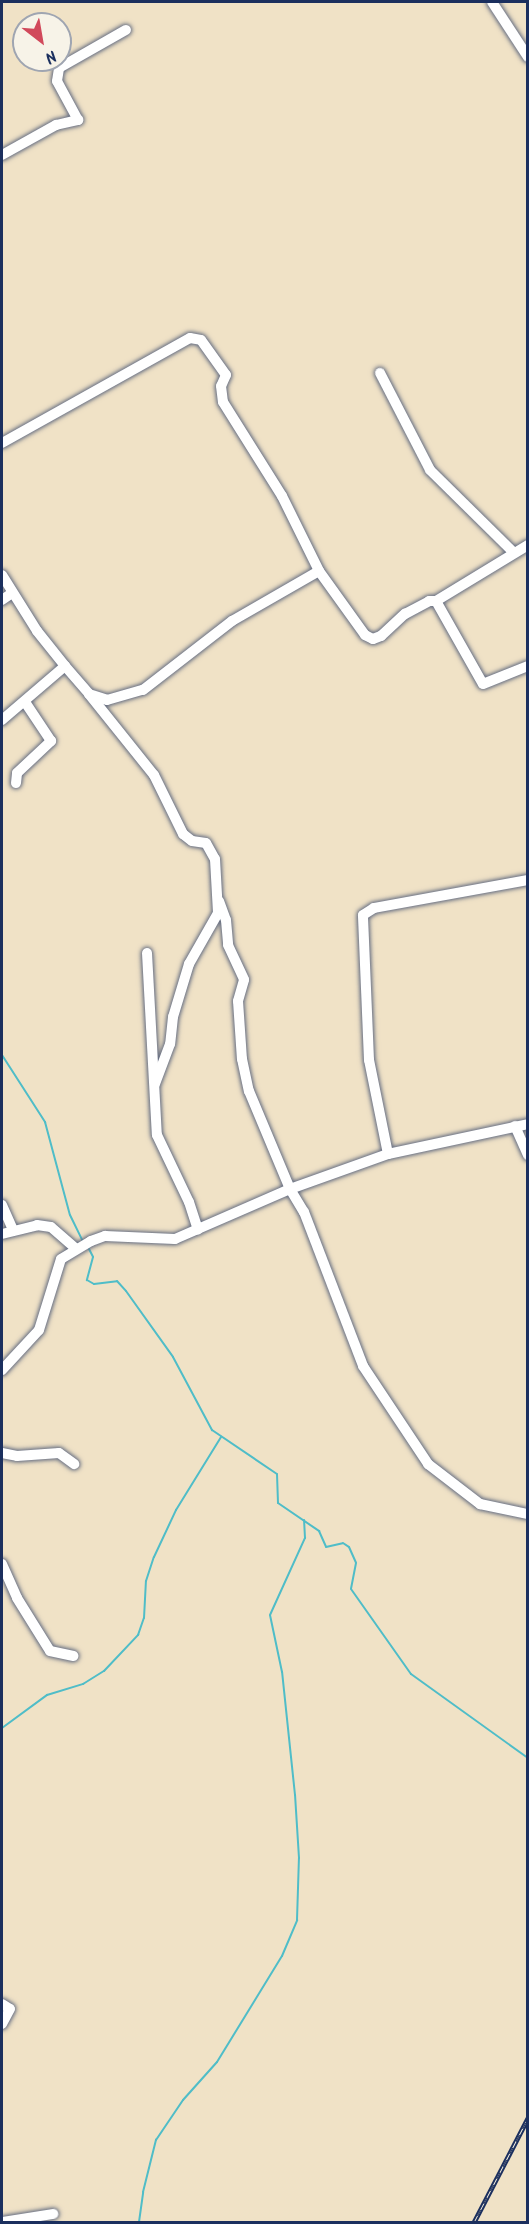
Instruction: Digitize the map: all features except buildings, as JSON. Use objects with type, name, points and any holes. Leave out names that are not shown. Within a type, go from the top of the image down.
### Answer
[{"type":"street","points":[[492,2],[528,57]]},
{"type":"street","points":[[2,155],[56,125],[78,120],[57,81],[59,68],[126,30]]},
{"type":"street","points":[[2,443],[190,338],[196,338],[213,352],[226,375],[221,386],[223,402],[282,496],[319,571],[339,603],[373,639],[405,614],[429,601],[436,601],[512,551],[528,545]]},
{"type":"street","points":[[380,373],[430,470],[512,551]]},
{"type":"street","points":[[89,694],[107,700],[143,690],[232,621],[319,571]]},
{"type":"street","points":[[2,575],[12,593],[65,666],[154,775],[183,834],[192,842],[206,843],[215,860],[218,913],[189,963],[172,1017],[170,1044],[155,1084]]},
{"type":"street","points":[[2,600],[12,593]]},
{"type":"street","points":[[436,601],[483,684],[528,666]]},
{"type":"street","points":[[2,720],[65,666]]},
{"type":"street","points":[[16,783],[17,773],[51,741],[25,702]]},
{"type":"street","points":[[388,1154],[369,1060],[363,915],[374,908],[528,880]]},
{"type":"street","points":[[219,901],[226,920],[228,945],[244,980],[238,1002],[242,1059],[249,1091],[290,1189],[304,1212],[363,1366],[428,1464],[480,1504],[528,1514]]},
{"type":"street","points":[[147,953],[157,1135],[189,1202],[198,1230]]},
{"type":"street","points":[[2,1370],[39,1330],[58,1265],[83,1245],[105,1236],[174,1239],[290,1189],[388,1154],[528,1124]]},
{"type":"street","points":[[515,1126],[528,1155]]},
{"type":"street","points":[[2,1205],[13,1230]]},
{"type":"street","points":[[2,1234],[37,1225],[51,1227],[83,1245]]},
{"type":"street","points":[[2,1453],[17,1456],[59,1453],[74,1464]]},
{"type":"street","points":[[2,1563],[17,1598],[50,1651],[73,1656]]},
{"type":"street","points":[[2,2004],[10,2009],[2,2024]]},
{"type":"street","points":[[3,2223],[53,2214]]},
{"type":"waterway","points":[[2,1055],[45,1122],[70,1215],[82,1240]]},
{"type":"waterway","points":[[88,1247],[93,1257],[87,1280],[94,1284],[117,1281],[126,1291],[173,1357],[212,1430],[277,1474],[278,1503],[319,1531],[326,1547],[343,1543],[349,1547],[356,1563],[351,1589],[411,1674],[528,1758]]},
{"type":"waterway","points":[[2,1728],[47,1695],[83,1684],[104,1671],[138,1635],[144,1618],[146,1581],[154,1557],[176,1510],[221,1437]]},
{"type":"waterway","points":[[139,2222],[143,2192],[156,2140],[183,2100],[217,2062],[282,1956],[297,1920],[299,1858],[295,1795],[282,1672],[270,1615],[305,1538],[304,1520]]},
{"type":"railway","points":[[474,2222],[528,2118]]}]
